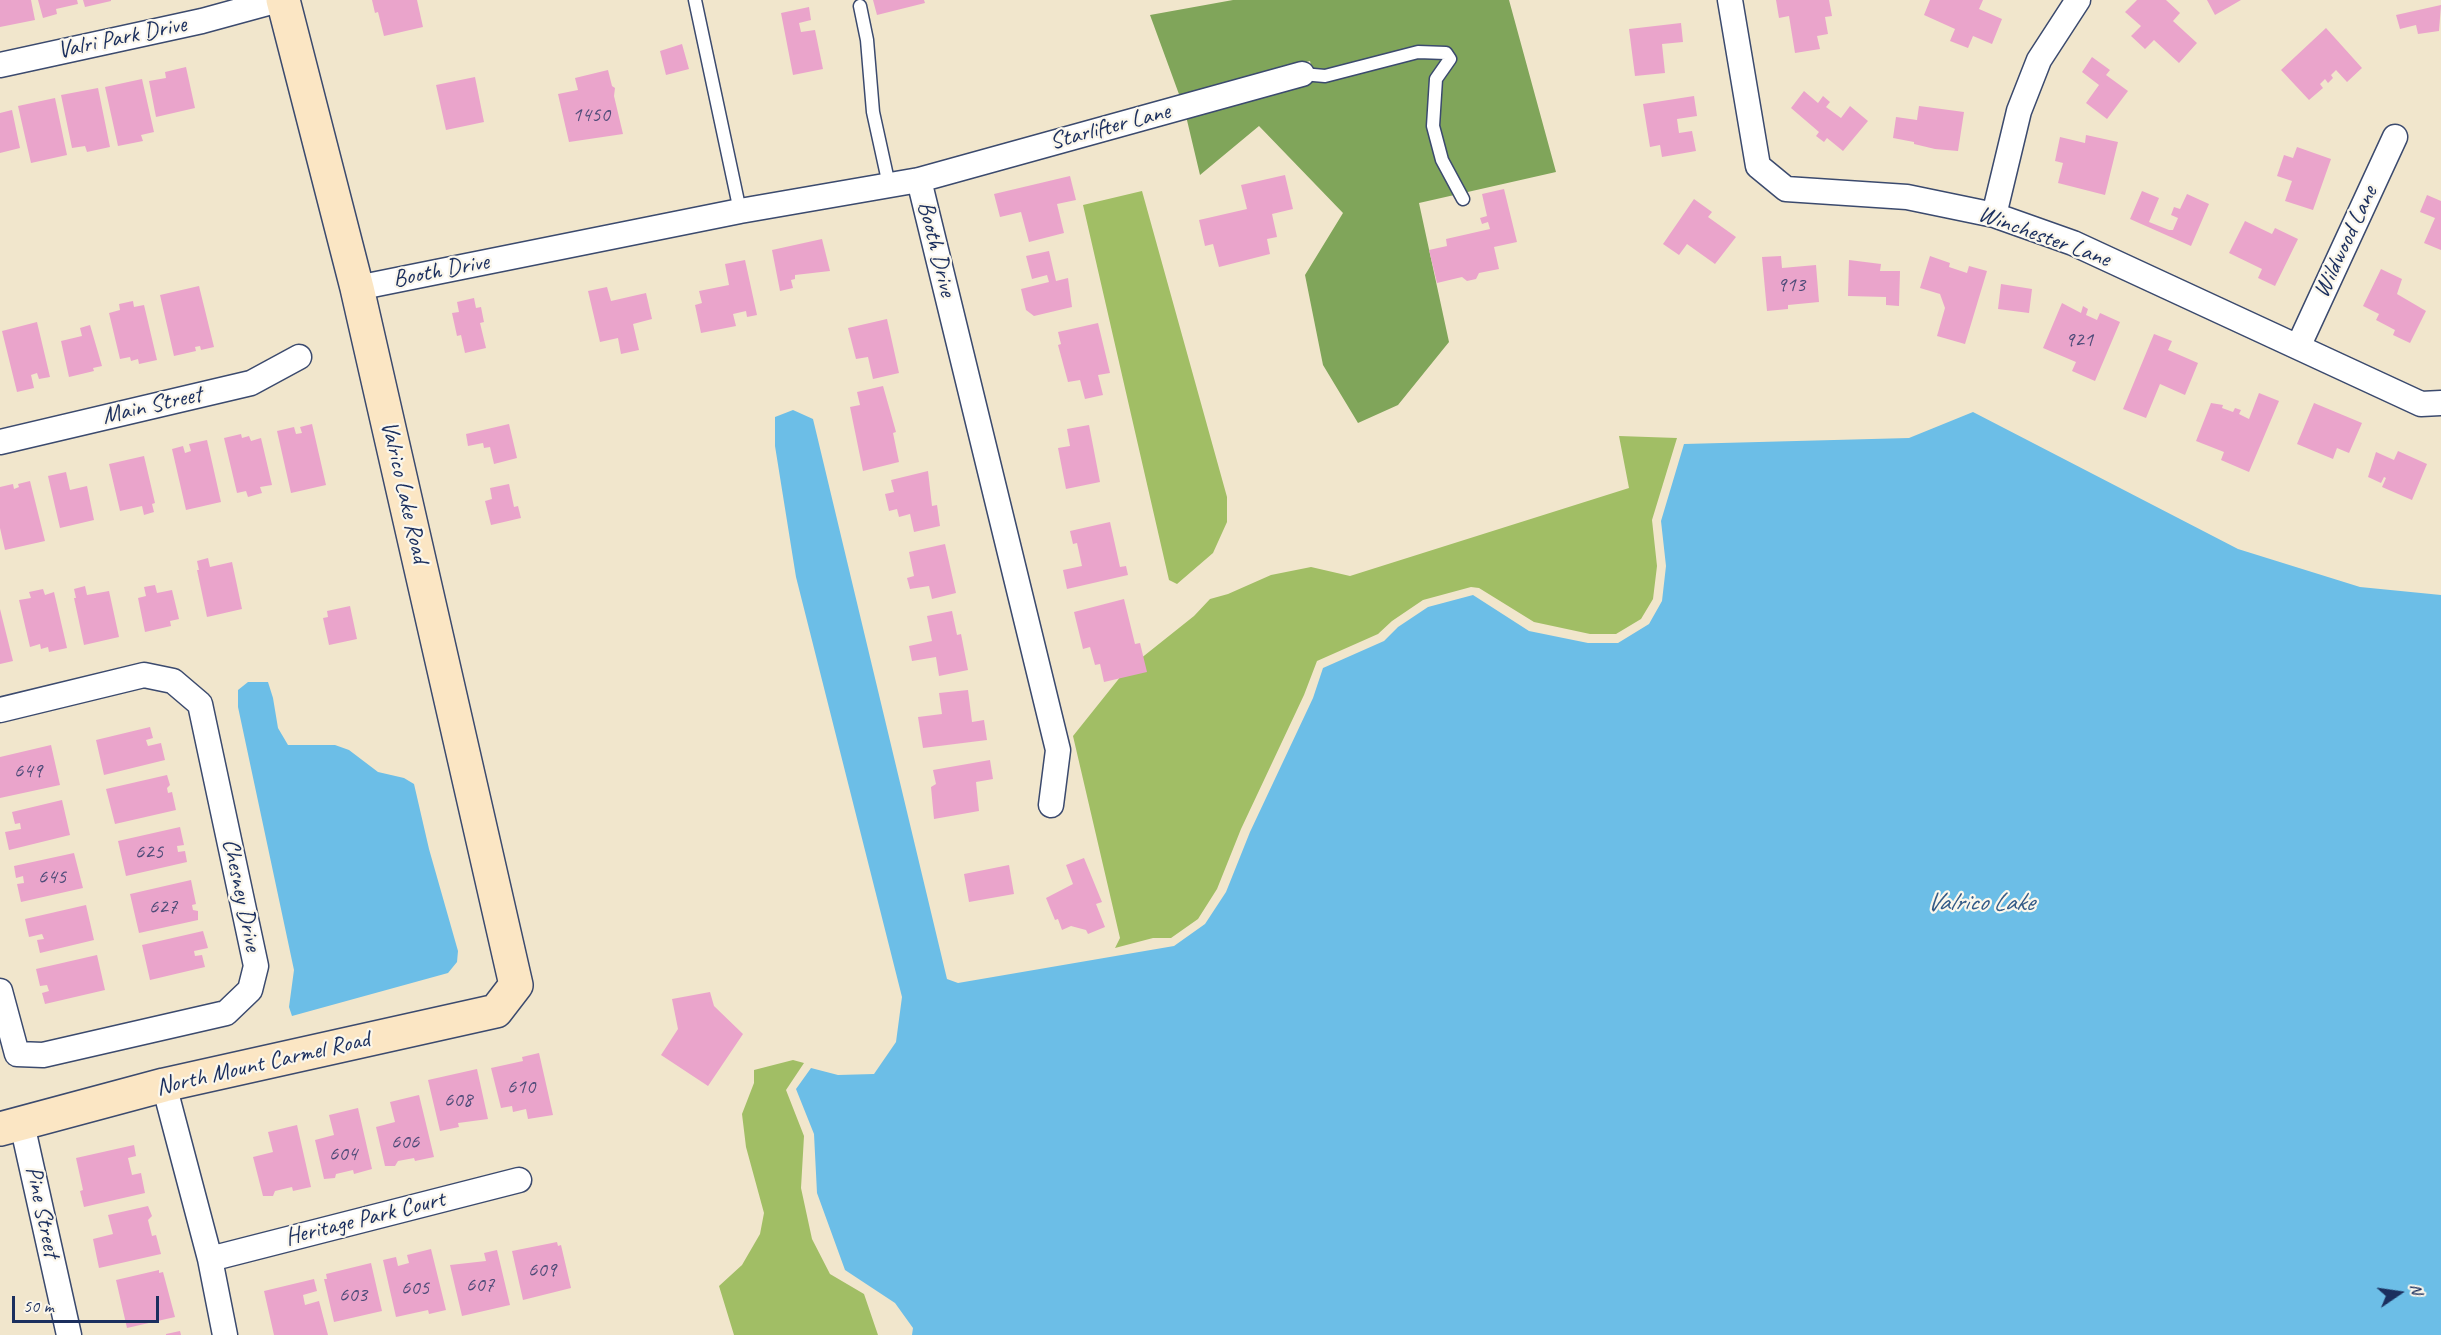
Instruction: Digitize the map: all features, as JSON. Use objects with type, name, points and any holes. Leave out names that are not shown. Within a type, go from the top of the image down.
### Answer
[{"type":"street","name":"Valri Park Drive","points":[[0,65],[202,21],[281,0]]},
{"type":"street","name":"Valrico Lake Road","points":[[281,0],[357,288],[516,985]]},
{"type":"street","name":"Winchester Lane","points":[[1730,0],[1758,166],[1786,189],[1907,197],[1994,215],[2073,243],[2421,404],[2441,403]]},
{"type":"street","points":[[1994,215],[2019,111],[2039,60],[2078,0]]},
{"type":"street","name":"Starlifter Lane","points":[[919,180],[1302,74]]},
{"type":"street","name":"Wildwood Lane","points":[[2298,347],[2394,137]]},
{"type":"street","name":"Booth Drive","points":[[357,288],[740,211],[919,180],[1058,750],[1051,805]]},
{"type":"street","name":"Main Street","points":[[0,442],[251,383],[299,357]]},
{"type":"street","name":"Chesney Drive","points":[[0,710],[144,675],[173,681],[200,704],[256,966],[250,990],[226,1013],[43,1055],[17,1054],[0,991]]},
{"type":"street","name":"North Mount Carmel Road","points":[[11,1126],[164,1086],[496,1011],[516,985]]},
{"type":"street","points":[[164,1086],[210,1259],[225,1335]]},
{"type":"street","name":"Pine Street","points":[[11,1126],[69,1335]]},
{"type":"street","name":"Heritage Park Court","points":[[210,1259],[519,1180]]},
{"type":"lane","points":[[695,0],[740,211]]},
{"type":"lane","points":[[860,6],[867,40],[873,112],[889,185]]},
{"type":"lane","points":[[1302,74],[1324,76],[1418,52],[1446,53],[1450,59],[1436,79],[1432,126],[1442,160],[1462,199]]},
{"type":"green space","points":[[1233,0],[1509,0],[1556,172],[1419,203],[1449,342],[1398,405],[1358,423],[1323,365],[1305,275],[1343,213],[1259,126],[1200,175],[1186,116],[1315,81],[1310,61],[1180,97],[1150,15]]},
{"type":"green space","points":[[1142,191],[1227,497],[1227,522],[1213,553],[1177,584],[1169,580],[1083,205]]},
{"type":"green space","points":[[1619,436],[1677,438],[1652,520],[1657,566],[1653,599],[1641,619],[1616,634],[1590,634],[1534,622],[1479,588],[1471,587],[1423,600],[1392,621],[1378,634],[1317,661],[1304,695],[1241,829],[1217,889],[1198,919],[1171,938],[1153,938],[1115,948],[1120,938],[1073,736],[1125,671],[1194,616],[1210,599],[1228,594],[1271,575],[1311,567],[1350,576],[1629,488]]},
{"type":"green space","points":[[793,1060],[804,1063],[786,1090],[804,1136],[801,1188],[812,1239],[830,1274],[864,1294],[878,1335],[734,1335],[719,1286],[742,1265],[760,1234],[764,1213],[746,1147],[742,1114],[754,1083],[754,1070]]},
{"type":"water","name":"Valrico Lake","points":[[793,410],[813,419],[947,979],[958,983],[1174,946],[1205,924],[1226,892],[1250,832],[1313,698],[1323,668],[1384,641],[1398,627],[1428,607],[1473,595],[1529,631],[1588,643],[1618,643],[1649,624],[1662,601],[1666,566],[1661,521],[1684,444],[1909,438],[1973,412],[2238,549],[2360,587],[2441,595],[2441,1335],[912,1335],[913,1328],[895,1303],[845,1270],[817,1193],[814,1134],[796,1089],[811,1068],[838,1075],[874,1074],[896,1042],[902,997],[796,577],[775,446],[775,417]]},
{"type":"water","points":[[248,682],[268,682],[278,728],[288,745],[335,745],[349,750],[378,772],[404,778],[414,784],[429,849],[458,951],[457,962],[448,973],[292,1016],[289,1007],[294,970],[238,707],[238,690]]},
{"type":"building","points":[[0,0],[31,0],[35,20],[0,27]]},
{"type":"building","points":[[38,0],[77,0],[78,4],[56,9],[57,14],[43,18]]},
{"type":"building","points":[[83,0],[111,0],[111,1],[85,7]]},
{"type":"building","points":[[372,0],[417,0],[423,27],[384,36],[378,12],[375,13]]},
{"type":"building","points":[[873,0],[924,0],[925,3],[877,15]]},
{"type":"building","points":[[1776,0],[1829,0],[1832,16],[1825,17],[1828,34],[1817,36],[1820,49],[1795,53],[1789,16],[1779,18]]},
{"type":"building","points":[[1930,0],[1983,0],[1979,9],[2002,19],[1992,44],[1973,36],[1968,48],[1950,41],[1955,29],[1924,15]]},
{"type":"building","points":[[2137,0],[2166,0],[2180,13],[2173,21],[2197,43],[2179,63],[2154,40],[2145,49],[2131,36],[2141,26],[2125,12]]},
{"type":"building","points":[[2207,0],[2241,0],[2215,15]]},
{"type":"building","points":[[2441,5],[2439,31],[2418,34],[2416,25],[2400,29],[2396,15]]},
{"type":"building","points":[[809,7],[811,20],[799,23],[801,32],[815,30],[823,69],[793,75],[781,13]]},
{"type":"building","points":[[1681,23],[1683,42],[1662,44],[1665,73],[1635,76],[1629,29]]},
{"type":"building","points":[[2326,28],[2362,68],[2347,82],[2336,70],[2331,75],[2333,78],[2328,83],[2325,79],[2320,84],[2323,88],[2309,100],[2281,70]]},
{"type":"building","points":[[682,44],[689,69],[666,75],[660,51]]},
{"type":"building","points":[[2092,57],[2110,70],[2106,75],[2128,91],[2107,119],[2086,103],[2099,85],[2082,72]]},
{"type":"building","points":[[186,67],[195,108],[156,117],[149,81],[166,78],[165,72]]},
{"type":"building","points":[[608,70],[612,86],[615,88],[614,96],[623,134],[569,142],[558,94],[578,90],[575,78]]},
{"type":"building","points":[[475,77],[484,122],[446,130],[436,85]]},
{"type":"building","points":[[142,79],[154,132],[141,135],[143,141],[118,146],[105,87]]},
{"type":"building","points":[[98,88],[110,147],[87,152],[85,146],[72,148],[61,95]]},
{"type":"building","points":[[1804,91],[1818,103],[1823,96],[1830,102],[1826,107],[1841,118],[1850,106],[1868,121],[1843,151],[1827,138],[1824,142],[1816,136],[1819,132],[1791,108]]},
{"type":"building","points":[[1694,96],[1697,116],[1677,119],[1679,133],[1692,131],[1696,151],[1662,157],[1660,145],[1650,147],[1643,104]]},
{"type":"building","points":[[55,98],[67,155],[31,163],[18,106]]},
{"type":"building","points":[[1919,106],[1964,112],[1958,151],[1935,149],[1893,138],[1896,117],[1917,120]]},
{"type":"building","points":[[12,110],[20,148],[0,153],[0,113]]},
{"type":"building","points":[[2086,135],[2118,142],[2105,195],[2058,183],[2063,163],[2055,161],[2060,137],[2085,143]]},
{"type":"building","points":[[2297,147],[2331,159],[2313,210],[2285,201],[2292,181],[2277,176],[2284,155],[2293,158]]},
{"type":"building","points":[[1285,175],[1293,209],[1272,214],[1277,237],[1267,239],[1270,254],[1219,267],[1213,244],[1205,246],[1199,220],[1247,209],[1241,185]]},
{"type":"building","points":[[1070,176],[1076,200],[1057,204],[1064,233],[1029,242],[1021,212],[1000,217],[994,194]]},
{"type":"building","points":[[1504,189],[1517,242],[1494,247],[1499,269],[1479,273],[1476,279],[1467,281],[1462,277],[1437,283],[1429,250],[1447,246],[1446,239],[1490,229],[1488,222],[1482,224],[1480,218],[1487,216],[1482,194]]},
{"type":"building","points":[[2142,191],[2159,198],[2149,222],[2169,230],[2173,230],[2178,218],[2171,215],[2174,207],[2180,209],[2187,194],[2209,204],[2191,246],[2130,219]]},
{"type":"building","points":[[2427,195],[2441,201],[2441,250],[2424,243],[2435,218],[2420,212]]},
{"type":"building","points":[[1694,199],[1712,212],[1708,217],[1736,237],[1715,264],[1687,244],[1679,255],[1663,244]]},
{"type":"building","points":[[2245,221],[2272,234],[2275,228],[2298,239],[2275,286],[2258,278],[2262,269],[2229,253]]},
{"type":"building","points":[[822,239],[830,271],[795,275],[795,279],[791,280],[793,288],[780,291],[772,250]]},
{"type":"building","points":[[1049,251],[1056,281],[1068,278],[1072,307],[1034,316],[1026,310],[1021,289],[1049,282],[1047,275],[1032,279],[1026,256]]},
{"type":"building","points":[[1781,256],[1782,268],[1816,265],[1819,302],[1788,305],[1788,309],[1767,311],[1762,257]]},
{"type":"building","points":[[1930,256],[1950,263],[1949,267],[1967,273],[1969,266],[1987,271],[1965,344],[1937,336],[1945,308],[1940,294],[1920,288]]},
{"type":"building","points":[[745,260],[757,315],[747,317],[746,311],[733,314],[736,326],[701,333],[695,305],[702,303],[699,291],[729,285],[725,264]]},
{"type":"building","points":[[1849,260],[1881,264],[1880,271],[1900,271],[1899,306],[1886,305],[1886,297],[1848,296]]},
{"type":"building","points":[[2381,269],[2402,279],[2397,294],[2426,311],[2410,343],[2393,335],[2395,330],[2376,320],[2379,314],[2363,306]]},
{"type":"building","points":[[2001,284],[2032,289],[2029,313],[1998,309]]},
{"type":"building","points":[[199,286],[214,347],[201,350],[200,346],[195,347],[196,351],[174,356],[160,295]]},
{"type":"building","points":[[607,287],[611,301],[646,293],[652,319],[633,324],[639,350],[621,354],[618,338],[600,342],[588,291]]},
{"type":"building","points":[[474,298],[476,308],[481,307],[484,322],[480,323],[486,348],[465,353],[461,335],[457,336],[452,313],[459,312],[457,302]]},
{"type":"building","points":[[133,301],[134,307],[144,305],[157,360],[139,364],[138,359],[131,361],[130,357],[120,359],[109,313],[120,310],[119,304]]},
{"type":"building","points":[[2062,303],[2081,313],[2083,306],[2088,309],[2086,315],[2097,320],[2100,313],[2120,322],[2095,381],[2072,371],[2076,362],[2043,348]]},
{"type":"building","points":[[887,319],[899,373],[873,379],[868,357],[856,359],[848,328]]},
{"type":"building","points":[[37,322],[50,377],[39,379],[37,373],[31,375],[34,388],[17,392],[2,331]]},
{"type":"building","points":[[1098,323],[1110,373],[1098,375],[1103,395],[1085,399],[1080,380],[1068,382],[1058,345],[1061,344],[1058,332]]},
{"type":"building","points":[[90,325],[102,366],[93,368],[94,371],[69,377],[61,341],[82,336],[80,328]]},
{"type":"building","points":[[2154,334],[2172,341],[2168,350],[2198,363],[2185,395],[2160,384],[2146,418],[2123,409]]},
{"type":"building","points":[[883,386],[896,432],[893,433],[899,462],[863,471],[850,407],[860,405],[857,392]]},
{"type":"building","points":[[2259,393],[2279,401],[2249,472],[2221,460],[2224,452],[2196,441],[2211,403],[2223,405],[2222,408],[2233,412],[2235,408],[2241,410],[2239,414],[2249,419]]},
{"type":"building","points":[[2314,403],[2362,423],[2349,453],[2337,448],[2333,459],[2297,444]]},
{"type":"building","points":[[312,424],[326,485],[291,493],[277,431],[294,427],[296,434],[302,433],[300,427]]},
{"type":"building","points":[[509,424],[517,458],[494,464],[490,447],[484,448],[483,443],[468,446],[466,434]]},
{"type":"building","points":[[1089,425],[1100,482],[1066,489],[1058,448],[1070,446],[1067,429]]},
{"type":"building","points":[[241,434],[242,438],[249,436],[251,441],[261,438],[272,485],[260,487],[262,493],[248,497],[246,491],[237,493],[224,438]]},
{"type":"building","points":[[207,440],[221,502],[186,510],[172,449],[183,446],[185,453],[191,451],[189,444]]},
{"type":"building","points":[[2398,451],[2427,464],[2412,500],[2382,487],[2386,478],[2384,477],[2381,483],[2368,477],[2376,452],[2394,460]]},
{"type":"building","points":[[144,456],[155,503],[152,504],[154,512],[144,515],[142,506],[120,511],[109,464]]},
{"type":"building","points":[[928,471],[932,506],[937,505],[940,526],[914,532],[910,514],[899,517],[897,509],[889,511],[885,494],[894,492],[891,480]]},
{"type":"building","points":[[66,472],[70,490],[87,486],[94,520],[60,528],[48,476]]},
{"type":"building","points":[[30,481],[45,541],[5,550],[0,528],[0,487],[13,484],[14,489],[19,487],[18,484]]},
{"type":"building","points":[[509,484],[514,507],[518,506],[521,518],[491,525],[485,501],[492,499],[490,488]]},
{"type":"building","points":[[1110,522],[1120,567],[1126,566],[1128,575],[1067,589],[1063,570],[1082,566],[1077,543],[1073,544],[1070,531]]},
{"type":"building","points":[[945,544],[956,593],[932,599],[929,586],[910,589],[907,578],[914,576],[909,552]]},
{"type":"building","points":[[208,558],[210,567],[232,562],[242,609],[207,617],[197,561]]},
{"type":"building","points":[[155,585],[157,593],[172,590],[179,619],[170,621],[171,626],[145,632],[138,598],[146,596],[144,587]]},
{"type":"building","points":[[85,586],[87,595],[109,591],[119,637],[84,645],[74,589]]},
{"type":"building","points":[[43,589],[45,595],[54,592],[67,648],[49,652],[48,647],[41,649],[40,644],[30,647],[19,600],[31,598],[29,592]]},
{"type":"building","points":[[1124,599],[1135,644],[1140,643],[1147,672],[1104,682],[1100,664],[1095,665],[1090,647],[1083,649],[1074,612]]},
{"type":"building","points":[[350,606],[357,639],[329,645],[323,618],[328,617],[327,611]]},
{"type":"building","points":[[0,609],[13,661],[0,664]]},
{"type":"building","points":[[952,611],[957,635],[961,634],[968,670],[939,676],[936,657],[912,661],[909,646],[932,641],[927,616]]},
{"type":"building","points":[[968,690],[972,722],[984,720],[987,740],[923,748],[918,717],[942,714],[939,693]]},
{"type":"building","points":[[150,727],[153,738],[146,740],[148,746],[161,743],[165,760],[104,775],[96,740]]},
{"type":"building","points":[[51,745],[60,785],[0,798],[0,757]]},
{"type":"building","points":[[990,760],[993,779],[976,782],[979,811],[934,819],[931,787],[936,784],[933,770]]},
{"type":"building","points":[[167,775],[170,785],[167,788],[168,793],[172,792],[176,810],[115,824],[106,789]]},
{"type":"building","points":[[62,800],[70,835],[9,850],[5,832],[21,829],[20,823],[15,824],[12,812]]},
{"type":"building","points":[[180,827],[184,845],[177,846],[178,852],[185,851],[187,862],[126,876],[118,841]]},
{"type":"building","points":[[74,853],[83,888],[21,902],[17,884],[24,883],[23,876],[16,878],[14,866]]},
{"type":"building","points":[[1084,858],[1102,902],[1096,904],[1105,927],[1088,934],[1086,930],[1071,926],[1062,930],[1046,898],[1073,884],[1066,865]]},
{"type":"building","points":[[1009,865],[1014,894],[969,902],[964,874]]},
{"type":"building","points":[[191,880],[196,904],[192,905],[193,910],[198,911],[198,920],[139,933],[130,894]]},
{"type":"building","points":[[86,905],[94,940],[40,953],[37,940],[44,939],[42,934],[29,937],[25,919]]},
{"type":"building","points":[[203,931],[208,948],[194,951],[195,956],[202,955],[205,967],[150,980],[142,945]]},
{"type":"building","points":[[97,955],[105,990],[45,1004],[42,993],[49,991],[47,985],[40,986],[36,969]]},
{"type":"building","points":[[710,992],[714,1006],[743,1034],[708,1086],[661,1055],[678,1029],[672,999]]},
{"type":"building","points":[[539,1053],[553,1115],[528,1119],[526,1109],[513,1112],[512,1106],[501,1108],[491,1068],[523,1061],[522,1057]]},
{"type":"building","points":[[477,1069],[488,1119],[458,1123],[459,1127],[440,1131],[428,1080]]},
{"type":"building","points":[[419,1095],[434,1157],[415,1161],[414,1158],[398,1161],[395,1166],[385,1166],[376,1127],[395,1122],[390,1102]]},
{"type":"building","points":[[358,1108],[372,1169],[354,1174],[353,1170],[336,1174],[335,1178],[324,1179],[315,1140],[334,1135],[329,1115]]},
{"type":"building","points":[[297,1125],[311,1187],[293,1191],[292,1187],[275,1191],[273,1196],[263,1196],[253,1157],[273,1152],[268,1132]]},
{"type":"building","points":[[134,1145],[136,1156],[128,1158],[132,1175],[141,1173],[145,1193],[84,1207],[76,1158]]},
{"type":"building","points":[[148,1206],[152,1216],[148,1220],[152,1236],[156,1235],[161,1254],[99,1268],[93,1239],[113,1234],[108,1215]]},
{"type":"building","points":[[557,1242],[558,1246],[561,1245],[571,1288],[523,1300],[512,1251]]},
{"type":"building","points":[[431,1249],[446,1310],[429,1314],[428,1310],[396,1317],[383,1260],[396,1257],[398,1266],[409,1263],[407,1255]]},
{"type":"building","points":[[497,1250],[510,1305],[462,1316],[450,1265],[486,1261],[484,1253]]},
{"type":"building","points":[[371,1263],[382,1311],[334,1322],[324,1279],[327,1279],[326,1274]]},
{"type":"building","points":[[159,1270],[159,1273],[163,1272],[175,1317],[127,1328],[116,1280]]},
{"type":"building","points":[[314,1279],[317,1291],[303,1295],[305,1305],[319,1301],[328,1335],[274,1335],[264,1291]]},
{"type":"building","points":[[180,1331],[181,1335],[166,1335],[166,1334]]}]
